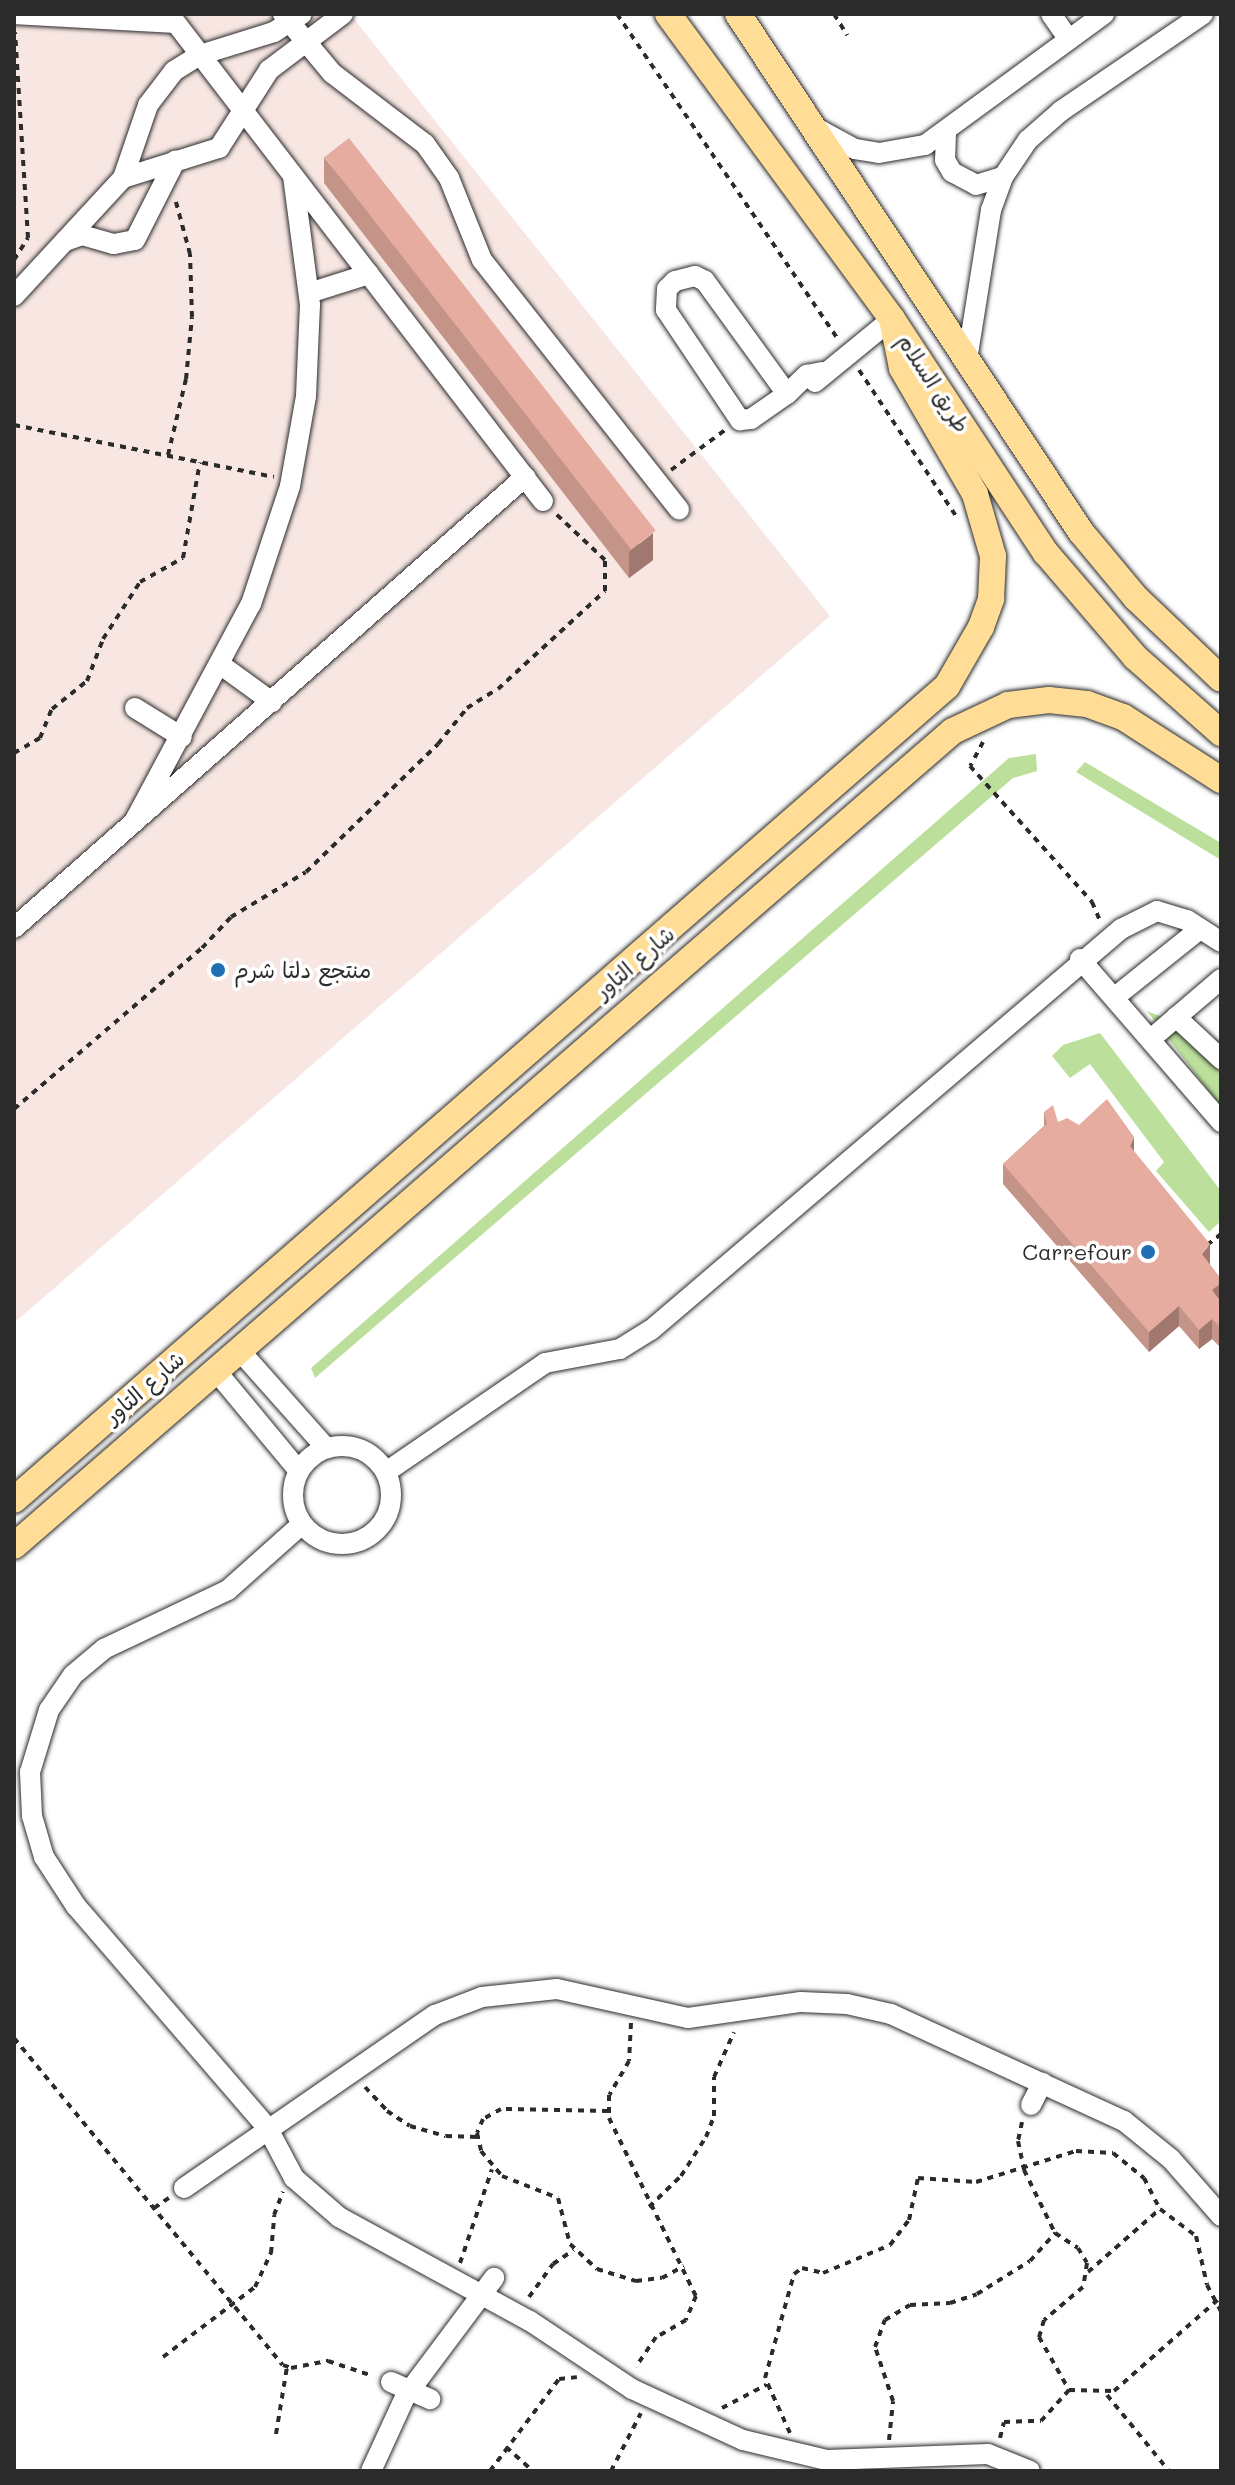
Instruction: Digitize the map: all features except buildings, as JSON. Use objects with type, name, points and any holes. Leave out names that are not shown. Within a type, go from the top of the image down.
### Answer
[{"type":"main road","name":"طريق السلام","points":[[668,14],[892,319],[1074,589],[1135,657],[1221,733]]},
{"type":"main road","name":"طريق السلام","points":[[738,14],[1099,554],[1167,630],[1221,679]]},
{"type":"main road","name":"شارع التاور","points":[[14,1500],[933,703],[960,666],[981,627],[994,578],[984,514],[902,368],[892,319]]},
{"type":"main road","name":"شارع التاور","points":[[14,1546],[909,769],[971,720],[1029,701],[1087,704],[1131,722],[1221,780]]},
{"type":"main road","points":[[887,743],[909,769]]},
{"type":"street","points":[[14,14],[172,18],[543,501]]},
{"type":"street","points":[[123,178],[170,169],[219,148],[234,131],[240,108],[269,70],[303,40],[343,14]]},
{"type":"street","points":[[1051,14],[1068,38]]},
{"type":"street","points":[[814,126],[855,149],[879,153],[925,145],[946,133],[1068,38],[1104,14]]},
{"type":"street","points":[[967,360],[991,210],[1003,177],[1028,140],[1061,111],[1203,14]]},
{"type":"street","points":[[14,296],[123,178],[155,93],[174,71],[200,55],[239,47],[292,17],[303,40],[332,73],[425,144],[458,196],[482,260],[679,509]]},
{"type":"street","points":[[946,133],[945,160],[952,172],[976,185],[1003,177]]},
{"type":"street","points":[[65,241],[82,235],[114,244],[135,240],[146,225],[170,169]]},
{"type":"street","points":[[135,820],[221,665],[266,565],[292,480],[306,396],[309,293],[293,176]]},
{"type":"street","points":[[309,293],[369,274]]},
{"type":"street","points":[[787,394],[705,281],[695,276],[675,281],[664,299],[666,310],[740,420],[751,419],[787,394],[802,392],[822,372],[892,319]]},
{"type":"street","points":[[14,928],[525,477]]},
{"type":"street","points":[[221,665],[272,702]]},
{"type":"street","points":[[135,708],[182,737]]},
{"type":"street","points":[[386,1472],[545,1363],[620,1349],[651,1330],[1108,938],[1157,911],[1200,929],[1221,942]]},
{"type":"street","points":[[1115,997],[1200,929]]},
{"type":"street","points":[[1080,959],[1152,1038],[1221,1122]]},
{"type":"street","points":[[1152,1038],[1219,985]]},
{"type":"street","points":[[1176,1017],[1221,1059]]},
{"type":"street","points":[[240,1351],[326,1448],[365,1451],[386,1472],[391,1496],[385,1520],[360,1541],[328,1543],[302,1524],[293,1498],[299,1471],[326,1448]]},
{"type":"street","points":[[216,1371],[299,1471]]},
{"type":"street","points":[[302,1524],[228,1590],[96,1654],[49,1710],[34,1751],[32,1816],[54,1874],[101,1935],[267,2127],[294,2178],[339,2217],[454,2280],[488,2287],[521,2316],[640,2394],[696,2422],[793,2454],[888,2452],[995,2455],[1030,2471]]},
{"type":"street","points":[[184,2188],[267,2127],[435,2015],[482,1997],[557,1989],[688,2018],[801,2002],[871,2008],[1042,2083],[1143,2133],[1219,2211]]},
{"type":"street","points":[[1031,2105],[1042,2083]]},
{"type":"street","points":[[371,2471],[400,2387],[488,2287]]},
{"type":"street","points":[[400,2387],[430,2399]]},
{"type":"path","points":[[14,14],[28,238],[14,260]]},
{"type":"path","points":[[617,14],[848,353],[959,524]]},
{"type":"path","points":[[834,14],[847,35]]},
{"type":"path","points":[[14,141],[22,140]]},
{"type":"path","points":[[168,455],[186,379],[192,285],[186,234],[170,169]]},
{"type":"path","points":[[656,480],[740,420]]},
{"type":"path","points":[[14,425],[292,480]]},
{"type":"path","points":[[14,753],[40,738],[52,709],[87,681],[103,639],[140,582],[183,558],[200,462]]},
{"type":"path","points":[[14,1109],[202,948],[231,917],[306,872],[438,744],[467,708],[498,689],[605,591],[605,560],[543,501]]},
{"type":"path","points":[[971,720],[984,744],[970,766],[1092,902],[1108,938]]},
{"type":"path","points":[[1200,1252],[1221,1234]]},
{"type":"path","points":[[611,2471],[640,2394],[637,2364],[649,2344],[691,2313],[694,2287],[649,2207],[608,2111],[633,2041],[623,2002]]},
{"type":"path","points":[[649,2207],[681,2176],[706,2137],[714,2116],[714,2077],[744,2010]]},
{"type":"path","points":[[14,2038],[287,2367],[276,2434]]},
{"type":"path","points":[[354,2068],[380,2105],[410,2126],[446,2136],[478,2137]]},
{"type":"path","points":[[1031,2105],[1018,2141],[1024,2170],[1055,2233],[1078,2248],[1088,2272]]},
{"type":"path","points":[[608,2111],[501,2109],[483,2119],[478,2137],[493,2167],[509,2181],[545,2189],[558,2198],[574,2250],[597,2269],[622,2279],[662,2278],[684,2266]]},
{"type":"path","points":[[793,2454],[787,2422],[766,2385],[797,2270],[823,2273],[890,2245],[909,2220],[918,2178],[976,2182],[1024,2170],[1076,2151],[1113,2153],[1144,2178],[1160,2209],[1196,2236],[1214,2302],[1221,2311]]},
{"type":"path","points":[[454,2280],[493,2167]]},
{"type":"path","points":[[163,2357],[235,2306],[261,2277],[271,2253],[277,2204],[294,2178]]},
{"type":"path","points":[[1160,2209],[1088,2272],[1083,2287],[1040,2328],[1040,2346],[1069,2390],[1107,2395],[1169,2471]]},
{"type":"path","points":[[888,2452],[894,2422],[893,2401],[875,2347],[885,2320],[910,2305],[950,2303],[977,2294],[1030,2261],[1055,2233]]},
{"type":"path","points":[[521,2316],[542,2276],[574,2250]]},
{"type":"path","points":[[1107,2395],[1221,2297]]},
{"type":"path","points":[[287,2367],[328,2361],[400,2387]]},
{"type":"path","points":[[490,2471],[559,2379],[575,2379]]},
{"type":"path","points":[[696,2422],[766,2385]]},
{"type":"path","points":[[995,2455],[1004,2422],[1041,2421],[1069,2390]]},
{"type":"path","points":[[506,2447],[533,2471]]},
{"type":"shaded area","name":"منتجع دلتا شرم","points":[[14,14],[350,14],[830,616],[14,1323]]},
{"type":"green space","points":[[1036,754],[1037,771],[1013,778],[315,1378],[311,1368],[1009,758]]},
{"type":"green space","points":[[1085,762],[1221,843],[1221,860],[1076,772]]},
{"type":"green space","points":[[1147,1011],[1221,1041],[1221,1107]]},
{"type":"green space","points":[[1100,1033],[1221,1191],[1221,1221],[1209,1232],[1156,1171],[1164,1162],[1090,1064],[1070,1078],[1052,1056],[1063,1045]]},
{"type":"place","name":"منتجع دلتا شرم","points":[[218,970]]},
{"type":"place","name":"Carrefour","points":[[1148,1252]]}]
